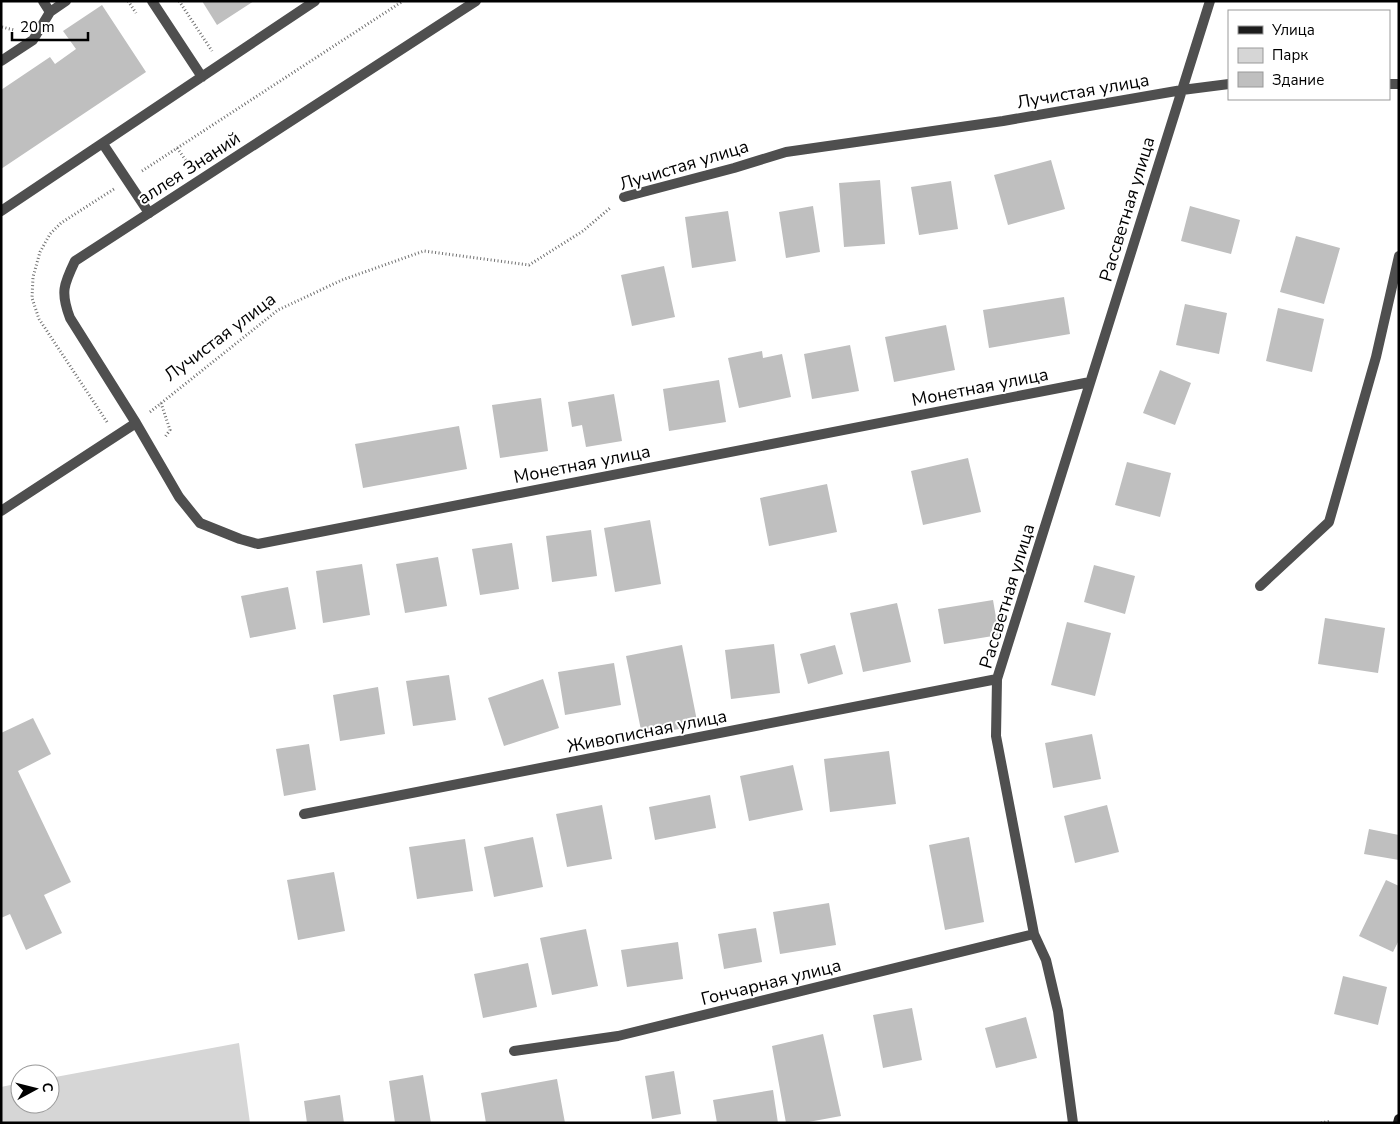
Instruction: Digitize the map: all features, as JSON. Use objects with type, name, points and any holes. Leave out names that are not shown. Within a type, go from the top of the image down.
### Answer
[{"type":"street","points":[[43,1],[50,12]]},
{"type":"street","points":[[1,61],[33,40],[50,12],[66,1]]},
{"type":"street","points":[[152,1],[202,77]]},
{"type":"street","points":[[1,211],[315,1]]},
{"type":"street","name":"аллея Знаний","points":[[136,423],[70,318],[64,304],[64,282],[75,261],[476,1]]},
{"type":"street","name":"Рассветная улица","points":[[1073,1123],[1058,1011],[1046,960],[1034,934],[996,736],[997,679],[1210,1]]},
{"type":"street","name":"Лучистая улица","points":[[624,196],[734,168],[786,152],[1003,121],[1182,90],[1228,84]]},
{"type":"street","points":[[103,144],[149,213]]},
{"type":"street","points":[[1260,586],[1330,522],[1376,357],[1399,256]]},
{"type":"street","name":"Монетная улица","points":[[136,423],[179,497],[200,523],[258,544],[1090,382]]},
{"type":"street","points":[[1,511],[136,423]]},
{"type":"street","name":"Живописная улица","points":[[304,814],[997,679]]},
{"type":"street","name":"Гончарная улица","points":[[514,1051],[618,1036],[1034,934]]},
{"type":"path","points":[[179,1],[213,52]]},
{"type":"path","name":"Лучистая улица","points":[[136,423],[278,310],[342,280],[424,251],[529,265],[583,231],[624,196]]},
{"type":"path","points":[[155,454],[170,430],[161,403]]},
{"type":"path","points":[[1321,1123],[1331,1121]]},
{"type":"green space","points":[[239,1043],[250,1123],[1,1123],[1,1087],[10,1085],[10,1114],[60,1114],[60,1076]]},
{"type":"building","points":[[202,1],[254,1],[217,25]]},
{"type":"building","points":[[102,5],[146,72],[1,169],[1,90],[50,57],[55,64],[76,49],[63,31]]},
{"type":"building","points":[[1051,160],[1065,209],[1008,225],[994,175]]},
{"type":"building","points":[[880,180],[885,244],[844,247],[839,183]]},
{"type":"building","points":[[951,181],[958,229],[919,235],[911,187]]},
{"type":"building","points":[[813,206],[820,252],[786,258],[779,212]]},
{"type":"building","points":[[1190,206],[1240,220],[1231,254],[1181,241]]},
{"type":"building","points":[[728,211],[736,261],[692,268],[685,217]]},
{"type":"building","points":[[1296,236],[1340,248],[1324,304],[1280,292]]},
{"type":"building","points":[[664,266],[675,317],[632,326],[621,275]]},
{"type":"building","points":[[1064,297],[1070,334],[989,348],[983,310]]},
{"type":"building","points":[[1185,304],[1227,313],[1219,354],[1176,345]]},
{"type":"building","points":[[1278,308],[1324,319],[1312,372],[1266,361]]},
{"type":"building","points":[[946,325],[955,370],[894,382],[885,337]]},
{"type":"building","points":[[850,345],[859,391],[812,399],[804,354]]},
{"type":"building","points":[[762,351],[763,358],[782,354],[791,397],[739,408],[728,358]]},
{"type":"building","points":[[1160,370],[1191,383],[1175,425],[1143,413]]},
{"type":"building","points":[[719,380],[726,422],[669,431],[663,389]]},
{"type":"building","points":[[614,394],[622,441],[586,447],[582,425],[572,427],[568,402]]},
{"type":"building","points":[[541,398],[548,451],[500,458],[492,405]]},
{"type":"building","points":[[459,426],[467,469],[363,488],[355,444]]},
{"type":"building","points":[[968,458],[981,512],[923,525],[911,471]]},
{"type":"building","points":[[1127,462],[1171,473],[1160,517],[1115,505]]},
{"type":"building","points":[[827,484],[837,532],[769,546],[760,498]]},
{"type":"building","points":[[650,520],[661,584],[615,592],[604,528]]},
{"type":"building","points":[[591,530],[597,576],[552,582],[546,536]]},
{"type":"building","points":[[512,543],[519,589],[480,595],[472,549]]},
{"type":"building","points":[[438,557],[447,606],[405,613],[396,564]]},
{"type":"building","points":[[362,564],[370,615],[323,623],[316,571]]},
{"type":"building","points":[[1094,565],[1135,576],[1125,614],[1084,602]]},
{"type":"building","points":[[288,587],[296,629],[250,638],[241,596]]},
{"type":"building","points":[[993,600],[999,635],[944,644],[938,609]]},
{"type":"building","points":[[897,603],[911,662],[863,672],[850,613]]},
{"type":"building","points":[[1325,618],[1385,628],[1378,673],[1318,664]]},
{"type":"building","points":[[1067,622],[1111,633],[1095,696],[1051,685]]},
{"type":"building","points":[[774,644],[780,693],[731,699],[725,650]]},
{"type":"building","points":[[682,645],[698,726],[642,735],[626,656]]},
{"type":"building","points":[[835,645],[843,674],[808,684],[800,654]]},
{"type":"building","points":[[614,663],[621,705],[565,715],[558,672]]},
{"type":"building","points":[[449,675],[456,720],[413,726],[406,681]]},
{"type":"building","points":[[543,679],[559,728],[504,746],[488,698]]},
{"type":"building","points":[[378,687],[385,734],[340,741],[333,695]]},
{"type":"building","points":[[33,718],[51,754],[18,771],[71,882],[44,895],[62,933],[26,950],[10,914],[1,918],[1,733]]},
{"type":"building","points":[[1092,734],[1101,779],[1053,788],[1045,743]]},
{"type":"building","points":[[309,744],[316,790],[284,796],[276,749]]},
{"type":"building","points":[[889,751],[896,804],[830,812],[824,759]]},
{"type":"building","points":[[793,765],[803,810],[749,821],[740,776]]},
{"type":"building","points":[[710,795],[716,828],[655,840],[649,807]]},
{"type":"building","points":[[602,805],[612,859],[567,867],[556,814]]},
{"type":"building","points":[[1107,805],[1119,852],[1075,863],[1064,816]]},
{"type":"building","points":[[1369,829],[1399,835],[1399,860],[1364,854]]},
{"type":"building","points":[[533,837],[543,887],[494,897],[484,847]]},
{"type":"building","points":[[969,837],[984,922],[945,930],[929,845]]},
{"type":"building","points":[[465,839],[473,891],[417,899],[409,847]]},
{"type":"building","points":[[334,872],[345,931],[298,940],[287,880]]},
{"type":"building","points":[[1386,880],[1399,886],[1399,940],[1393,952],[1359,936]]},
{"type":"building","points":[[829,903],[836,945],[780,954],[773,912]]},
{"type":"building","points":[[756,928],[762,962],[724,969],[718,934]]},
{"type":"building","points":[[586,929],[598,986],[552,995],[540,938]]},
{"type":"building","points":[[678,942],[683,979],[627,987],[621,950]]},
{"type":"building","points":[[528,963],[537,1007],[483,1018],[474,974]]},
{"type":"building","points":[[1343,976],[1387,987],[1378,1025],[1334,1014]]},
{"type":"building","points":[[912,1008],[922,1060],[883,1068],[873,1015]]},
{"type":"building","points":[[1026,1017],[1037,1058],[996,1068],[985,1028]]},
{"type":"building","points":[[823,1034],[841,1116],[803,1123],[786,1123],[772,1046]]},
{"type":"building","points":[[674,1071],[681,1114],[652,1119],[645,1076]]},
{"type":"building","points":[[423,1075],[431,1123],[395,1123],[389,1081]]},
{"type":"building","points":[[557,1079],[565,1123],[486,1123],[481,1093]]},
{"type":"building","points":[[773,1090],[778,1123],[717,1123],[713,1100]]},
{"type":"building","points":[[340,1095],[344,1123],[307,1123],[304,1101]]}]
